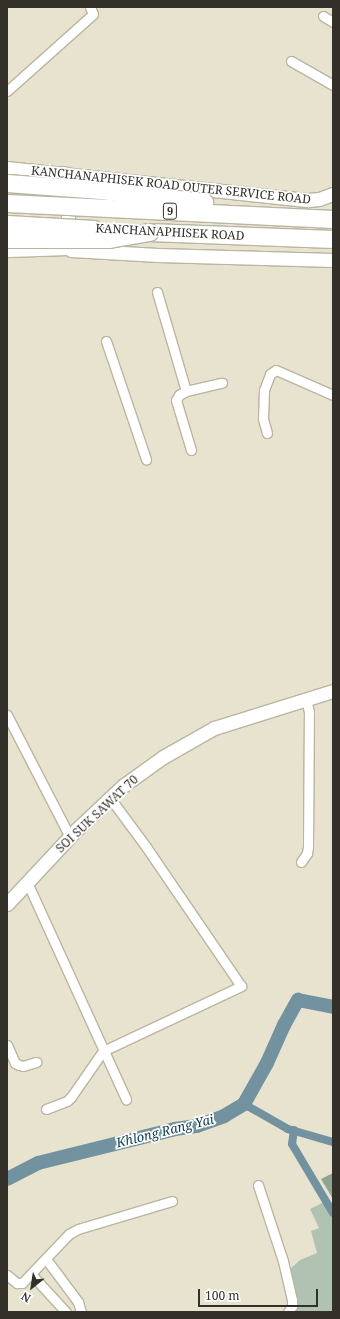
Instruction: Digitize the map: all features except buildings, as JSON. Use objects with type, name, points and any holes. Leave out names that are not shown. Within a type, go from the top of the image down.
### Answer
[{"type":"highway","points":[[7,183],[116,191],[312,218]]},
{"type":"highway","name":"KANCHANAPHISEK ROAD","points":[[7,203],[333,219]]},
{"type":"highway","name":"KANCHANAPHISEK ROAD","points":[[7,224],[149,232],[333,239]]},
{"type":"highway","points":[[7,239],[109,239],[149,232]]},
{"type":"main road","name":"KANCHANAPHISEK ROAD OUTER SERVICE ROAD","points":[[7,168],[308,200],[320,199],[333,194]]},
{"type":"main road","points":[[64,173],[71,250],[158,255],[333,260]]},
{"type":"main road","name":"SOI SUK SAWAT 70","points":[[7,904],[70,837],[110,798],[124,785],[163,757],[214,728],[333,691]]},
{"type":"street","points":[[7,92],[93,14],[90,7]]},
{"type":"street","points":[[323,16],[333,22]]},
{"type":"street","points":[[292,61],[333,85]]},
{"type":"street","points":[[7,252],[71,250]]},
{"type":"street","points":[[157,292],[186,391]]},
{"type":"street","points":[[106,341],[146,458]]},
{"type":"street","points":[[267,433],[263,419],[264,390],[270,374],[276,370],[333,395]]},
{"type":"street","points":[[191,450],[176,400],[179,395],[186,391],[222,383]]},
{"type":"street","points":[[301,862],[307,853],[308,847],[309,712],[306,699]]},
{"type":"street","points":[[7,715],[70,837]]},
{"type":"street","points":[[46,1109],[67,1101],[71,1097],[103,1051],[241,986],[147,848],[110,798]]},
{"type":"street","points":[[27,882],[126,1099]]},
{"type":"street","points":[[7,1046],[15,1063],[23,1066],[36,1062]]},
{"type":"street","points":[[258,1185],[283,1260],[292,1300],[292,1306],[288,1312]]},
{"type":"street","points":[[7,1275],[17,1283],[22,1283],[69,1234],[78,1229],[172,1201]]},
{"type":"street","points":[[46,1259],[78,1302],[81,1312]]},
{"type":"street","points":[[31,1274],[66,1312]]},
{"type":"green space","points":[[333,1173],[333,1199],[321,1179]]},
{"type":"green space","points":[[328,1200],[333,1209],[333,1312],[290,1312],[289,1270],[300,1260],[317,1253],[311,1231],[319,1228],[310,1209]]},
{"type":"waterway","name":"Khlong Rang Yai","points":[[7,1179],[38,1163],[175,1129],[197,1126],[224,1116],[244,1104],[267,1063],[284,1025],[298,1000],[333,1007]]},
{"type":"waterway","points":[[244,1104],[288,1129],[333,1142]]},
{"type":"waterway","points":[[294,1130],[292,1144],[333,1213]]}]
